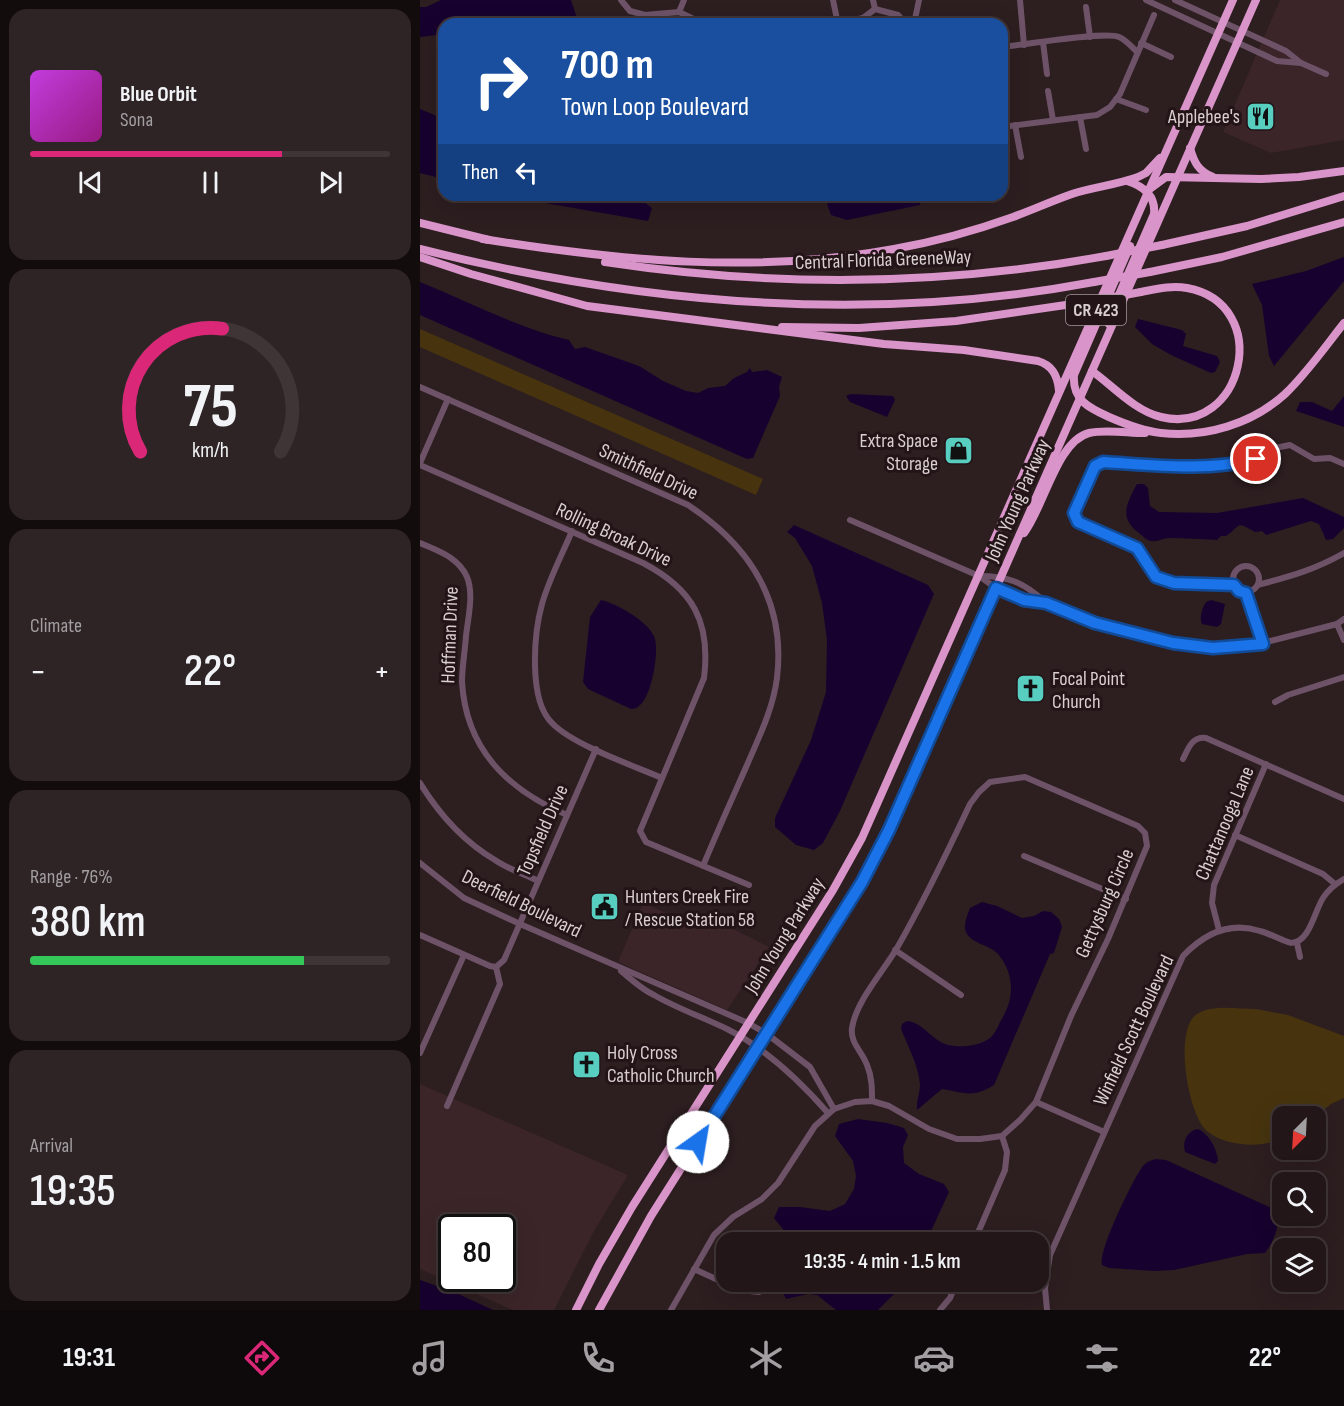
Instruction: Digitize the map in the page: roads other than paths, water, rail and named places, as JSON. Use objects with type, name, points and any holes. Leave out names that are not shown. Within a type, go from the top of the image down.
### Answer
[{"type":"highway","name":"John Young Parkway","points":[[576,1310],[632,1207],[833,890],[862,838],[1233,0]]},
{"type":"highway","name":"John Young Parkway","points":[[599,1310],[632,1247],[862,882],[889,830],[1256,0]]},
{"type":"highway","points":[[1190,148],[1196,165],[1206,174],[1216,178]]},
{"type":"highway","points":[[483,239],[613,257],[664,261],[717,264],[831,259],[896,249],[952,236],[1012,218],[1072,194],[1126,181],[1146,173],[1166,151]]},
{"type":"highway","points":[[1148,191],[1166,177],[1299,177],[1344,171]]},
{"type":"highway","points":[[1108,335],[1111,313],[1154,214],[1148,191],[1137,184],[1126,181]]},
{"type":"highway","name":"Central Florida GreeneWay","points":[[420,223],[547,252],[644,267],[709,274],[816,279],[904,278],[969,274],[1106,256],[1247,226],[1344,196]]},
{"type":"highway","points":[[420,249],[510,270],[674,296],[751,302],[839,304],[939,301],[1003,296],[1094,282],[1243,252],[1344,222]]},
{"type":"highway","points":[[1130,233],[1130,249],[1074,375],[1073,384],[1079,400],[1094,411],[1126,424],[1159,433]]},
{"type":"highway","points":[[420,257],[471,274],[587,306],[884,344],[964,350],[1038,361],[1046,363],[1054,371],[1059,392]]},
{"type":"highway","points":[[745,326],[859,328],[956,321],[1164,288],[1187,288],[1198,291],[1219,303],[1234,324],[1239,338],[1240,361],[1233,383],[1222,397],[1208,409],[1197,414],[1171,418],[1161,417],[1142,409],[1092,371]]},
{"type":"highway","points":[[1015,545],[1033,522],[1064,451],[1073,441],[1090,432],[1179,434],[1210,431],[1239,422],[1284,395],[1344,323]]},
{"type":"street","points":[[621,0],[630,11],[645,15],[679,12],[692,18]]},
{"type":"street","points":[[679,12],[684,0]]},
{"type":"street","points":[[833,0],[836,18]]},
{"type":"street","points":[[873,0],[875,9]]},
{"type":"street","points":[[915,18],[919,0]]},
{"type":"street","points":[[1020,0],[1024,45]]},
{"type":"street","points":[[1146,0],[1155,2],[1277,61],[1301,63]]},
{"type":"street","points":[[1175,0],[1286,51],[1301,63],[1326,74]]},
{"type":"street","points":[[1086,7],[1090,37]]},
{"type":"street","points":[[867,18],[875,9]]},
{"type":"street","points":[[875,9],[898,15],[901,18]]},
{"type":"street","points":[[1008,126],[1097,115],[1110,107],[1116,99],[1154,15]]},
{"type":"street","points":[[1008,46],[1117,36],[1137,52]]},
{"type":"street","points":[[1043,42],[1047,74]]},
{"type":"street","points":[[1141,44],[1171,57]]},
{"type":"street","points":[[1048,91],[1053,120]]},
{"type":"street","points":[[1116,99],[1146,111]]},
{"type":"street","points":[[1080,117],[1086,149]]},
{"type":"street","points":[[1015,125],[1021,158]]},
{"type":"street","name":"Smithfield Drive","points":[[420,387],[688,505],[726,533],[753,566],[765,590],[774,619],[778,648],[777,680],[761,733],[703,866]]},
{"type":"street","points":[[420,464],[448,399]]},
{"type":"street","points":[[1234,585],[1174,583],[1156,577],[1137,548],[1078,522],[1074,513],[1095,466],[1103,462],[1168,466],[1234,464],[1256,459],[1275,448],[1290,445],[1314,459],[1330,458],[1344,464]]},
{"type":"street","name":"Rolling Broak Drive","points":[[420,464],[666,575],[681,588],[691,602],[701,624],[705,641],[704,678],[640,831],[646,842],[703,866]]},
{"type":"street","points":[[850,520],[979,576],[996,588],[1024,600],[1046,603],[1095,623],[1173,643],[1213,648],[1263,644],[1337,624],[1344,619]]},
{"type":"street","points":[[572,531],[543,601],[540,614],[534,674],[537,696],[550,723],[569,737],[662,778]]},
{"type":"street","name":"Hoffman Drive","points":[[420,543],[450,556],[461,566],[468,579],[470,602],[462,680],[467,714],[482,747],[494,765],[520,790],[542,804],[567,814]]},
{"type":"street","points":[[1258,585],[1301,574],[1324,565],[1344,553]]},
{"type":"street","points":[[1246,566],[1254,569],[1259,576],[1258,585],[1253,591],[1246,593],[1239,591],[1234,585],[1235,572],[1246,566]]},
{"type":"street","points":[[979,576],[1002,576],[1029,587],[1046,603]]},
{"type":"street","points":[[1246,593],[1263,644]]},
{"type":"street","points":[[1337,624],[1344,640]]},
{"type":"street","points":[[1275,702],[1288,695],[1344,677]]},
{"type":"street","points":[[1183,759],[1192,742],[1200,737],[1344,799]]},
{"type":"street","name":"Topsfield Drive","points":[[496,967],[504,960],[596,749]]},
{"type":"street","name":"Chattanooga Lane","points":[[1219,930],[1213,912],[1212,894],[1266,764]]},
{"type":"street","name":"Gettysburg Circle","points":[[872,1101],[872,1082],[866,1063],[851,1039],[857,1011],[895,950],[943,863],[970,804],[990,782],[1025,777],[1138,826],[1145,833],[1147,846],[1126,899],[1071,1016],[1036,1102],[1002,1136]]},
{"type":"street","points":[[420,783],[434,805],[470,843],[496,861],[538,880]]},
{"type":"street","points":[[1235,835],[1323,874],[1335,884]]},
{"type":"street","points":[[1024,856],[1126,899]]},
{"type":"street","name":"Deerfield Boulevard","points":[[420,863],[464,898],[748,1023],[767,1034],[810,1067],[818,1079],[831,1111]]},
{"type":"street","points":[[703,866],[749,885]]},
{"type":"street","points":[[1300,957],[1297,943],[1305,936],[1323,898],[1335,884],[1344,879]]},
{"type":"street","name":"Winfield Scott Boulevard","points":[[1047,1310],[1045,1288],[1050,1255],[1180,962],[1195,944],[1219,930],[1234,927],[1249,928],[1297,943]]},
{"type":"street","points":[[420,935],[496,967],[500,984],[447,1106]]},
{"type":"street","points":[[895,950],[961,995]]},
{"type":"street","points":[[420,1053],[464,955]]},
{"type":"street","name":"Deerfield Boulevard","points":[[615,966],[638,986],[655,996],[740,1036],[758,1048],[786,1069],[831,1111]]},
{"type":"street","points":[[807,1089],[818,1079]]},
{"type":"street","points":[[671,1310],[714,1235],[733,1217],[762,1199],[778,1183],[815,1126],[831,1111],[855,1102],[872,1101],[889,1106],[929,1129],[957,1139],[1002,1136],[1007,1152],[1005,1170],[978,1232]]},
{"type":"street","points":[[1036,1102],[1104,1132]]},
{"type":"street","points":[[694,1269],[716,1279]]},
{"type":"street","points":[[940,1310],[952,1292]]},
{"type":"place","name":"Applebee's","points":[[1261,116]]},
{"type":"place","name":"Extra Space Storage","points":[[959,451]]},
{"type":"place","name":"Focal Point Church","points":[[1031,689]]},
{"type":"place","name":"Hunters Creek Fire / Rescue Station 58","points":[[604,907]]},
{"type":"place","name":"Holy Cross Catholic Church","points":[[586,1064]]}]
